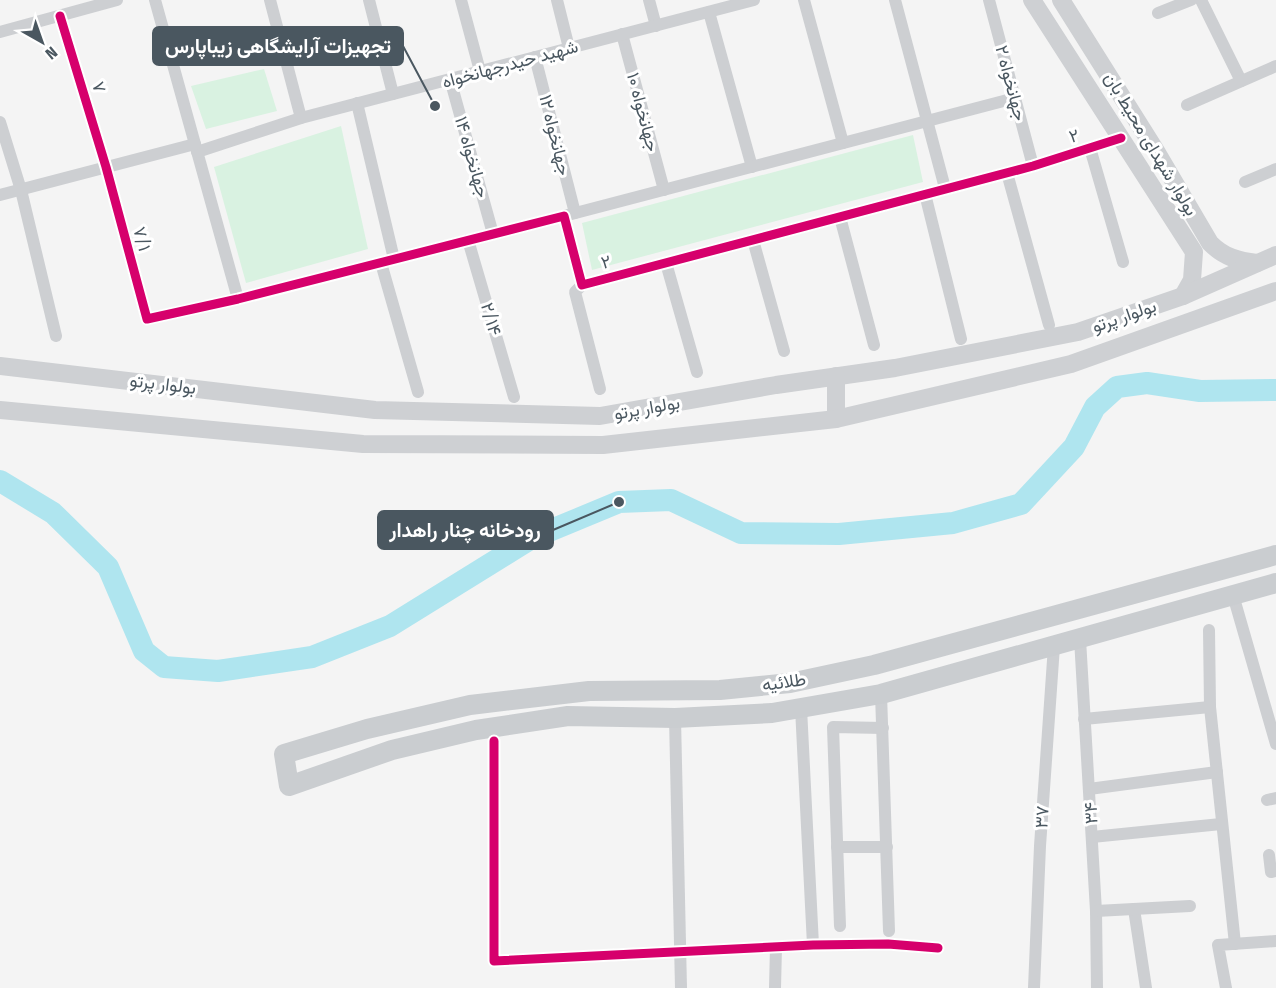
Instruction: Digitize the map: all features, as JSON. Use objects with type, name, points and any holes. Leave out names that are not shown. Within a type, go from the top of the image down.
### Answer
[{"type":"main road","name":"بولوار شهدای محیط بان","points":[[1032,0],[1194,252],[1194,258]]},
{"type":"main road","name":"بولوار شهدای محیط بان","points":[[1060,0],[1213,247]]},
{"type":"main road","points":[[1183,296],[1192,280],[1194,258],[1204,261],[1211,256],[1213,247],[1236,260],[1259,263]]},
{"type":"main road","name":"بولوار پرتو","points":[[0,366],[375,410],[600,416],[895,368],[1078,332],[1183,296],[1276,255]]},
{"type":"main road","name":"بولوار پرتو","points":[[0,410],[363,444],[603,446],[836,419],[1071,364],[1276,291]]},
{"type":"main road","points":[[836,376],[836,419]]},
{"type":"main road","name":"طلائیه","points":[[1274,587],[1233,595],[881,694],[772,712],[675,718],[568,716],[476,730],[392,750],[288,786],[284,754],[367,729],[470,705],[589,691],[720,690],[790,682],[874,665],[1276,555]]},
{"type":"street","points":[[0,32],[114,0]]},
{"type":"street","points":[[155,0],[238,299],[1015,98]]},
{"type":"street","points":[[270,0],[301,118]]},
{"type":"street","points":[[369,0],[393,94]]},
{"type":"street","points":[[461,0],[480,71]]},
{"type":"street","points":[[557,0],[569,48]]},
{"type":"street","points":[[649,0],[656,26]]},
{"type":"street","name":"شهید حیدرجهانخواه","points":[[0,195],[106,167],[196,148],[357,103],[754,0]]},
{"type":"street","points":[[804,0],[843,143]]},
{"type":"street","points":[[895,0],[945,189]]},
{"type":"street","name":"جهانخواه ۲","points":[[989,0],[1032,166]]},
{"type":"street","points":[[1158,13],[1191,0]]},
{"type":"street","points":[[1201,0],[1241,81]]},
{"type":"street","points":[[709,12],[752,166]]},
{"type":"street","name":"۷","points":[[60,16],[106,167]]},
{"type":"street","name":"جهانخواه ۱۰","points":[[622,34],[664,190]]},
{"type":"street","name":"جهانخواه ۱۲","points":[[535,57],[569,215]]},
{"type":"street","points":[[1187,105],[1276,66]]},
{"type":"street","name":"جهانخواه ۱۴","points":[[450,79],[493,234]]},
{"type":"street","points":[[357,103],[394,259]]},
{"type":"street","points":[[0,122],[21,190],[56,336]]},
{"type":"street","name":"۲","points":[[569,215],[582,285],[1032,166],[1121,138]]},
{"type":"street","points":[[1090,148],[1123,262]]},
{"type":"street","name":"۷/۱","points":[[106,167],[147,320],[238,299]]},
{"type":"street","points":[[1245,182],[1276,168]]},
{"type":"street","points":[[1006,173],[1050,325]]},
{"type":"street","points":[[925,194],[961,339]]},
{"type":"street","points":[[840,217],[874,345]]},
{"type":"street","name":"۲/۱۴","points":[[468,240],[514,397]]},
{"type":"street","points":[[753,240],[784,351]]},
{"type":"street","points":[[381,262],[418,392]]},
{"type":"street","points":[[666,263],[698,372]]},
{"type":"street","points":[[582,285],[575,292],[600,389]]},
{"type":"street","points":[[1233,595],[1276,744]]},
{"type":"street","points":[[1209,630],[1210,707],[1235,944]]},
{"type":"street","name":"۳۴","points":[[1080,639],[1096,911],[1097,988]]},
{"type":"street","name":"۳۷","points":[[1034,988],[1040,846],[1054,646]]},
{"type":"street","points":[[881,694],[889,932]]},
{"type":"street","points":[[1084,719],[1210,707]]},
{"type":"street","points":[[801,708],[813,945]]},
{"type":"street","points":[[675,718],[681,988]]},
{"type":"street","points":[[840,926],[833,727],[883,728]]},
{"type":"street","points":[[494,741],[494,961],[813,945],[888,944],[938,948]]},
{"type":"street","points":[[1089,789],[1217,772]]},
{"type":"street","points":[[1092,837],[1221,824]]},
{"type":"street","points":[[837,848],[887,847]]},
{"type":"street","points":[[1269,855],[1271,872],[1276,871]]},
{"type":"street","points":[[1096,911],[1190,906]]},
{"type":"street","points":[[1134,909],[1146,988]]},
{"type":"street","points":[[1226,988],[1218,945],[1276,941]]},
{"type":"street","points":[[775,988],[776,947]]},
{"type":"green space","points":[[264,69],[277,111],[206,129],[191,86]]},
{"type":"green space","points":[[341,126],[368,249],[246,283],[214,167]]},
{"type":"green space","points":[[913,135],[923,182],[592,270],[582,223]]},
{"type":"waterway","points":[[0,481],[53,513],[108,567],[144,651],[164,667],[218,671],[312,657],[390,626],[532,538],[619,502],[671,500],[741,533],[839,534],[953,523],[1021,504],[1074,447],[1095,407],[1117,387],[1147,383],[1200,391],[1276,390]]},
{"type":"cycle path","points":[[60,16],[106,167],[147,319],[238,299],[564,216],[582,285],[1033,166],[1121,138]]},
{"type":"cycle path","points":[[494,741],[494,961],[813,945],[888,944],[938,948]]},
{"type":"place","name":"تجهیزات آرایشگاهی زیباپارس","points":[[435,106]]},
{"type":"place","name":"رودخانه چنار راهدار","points":[[619,502]]}]
